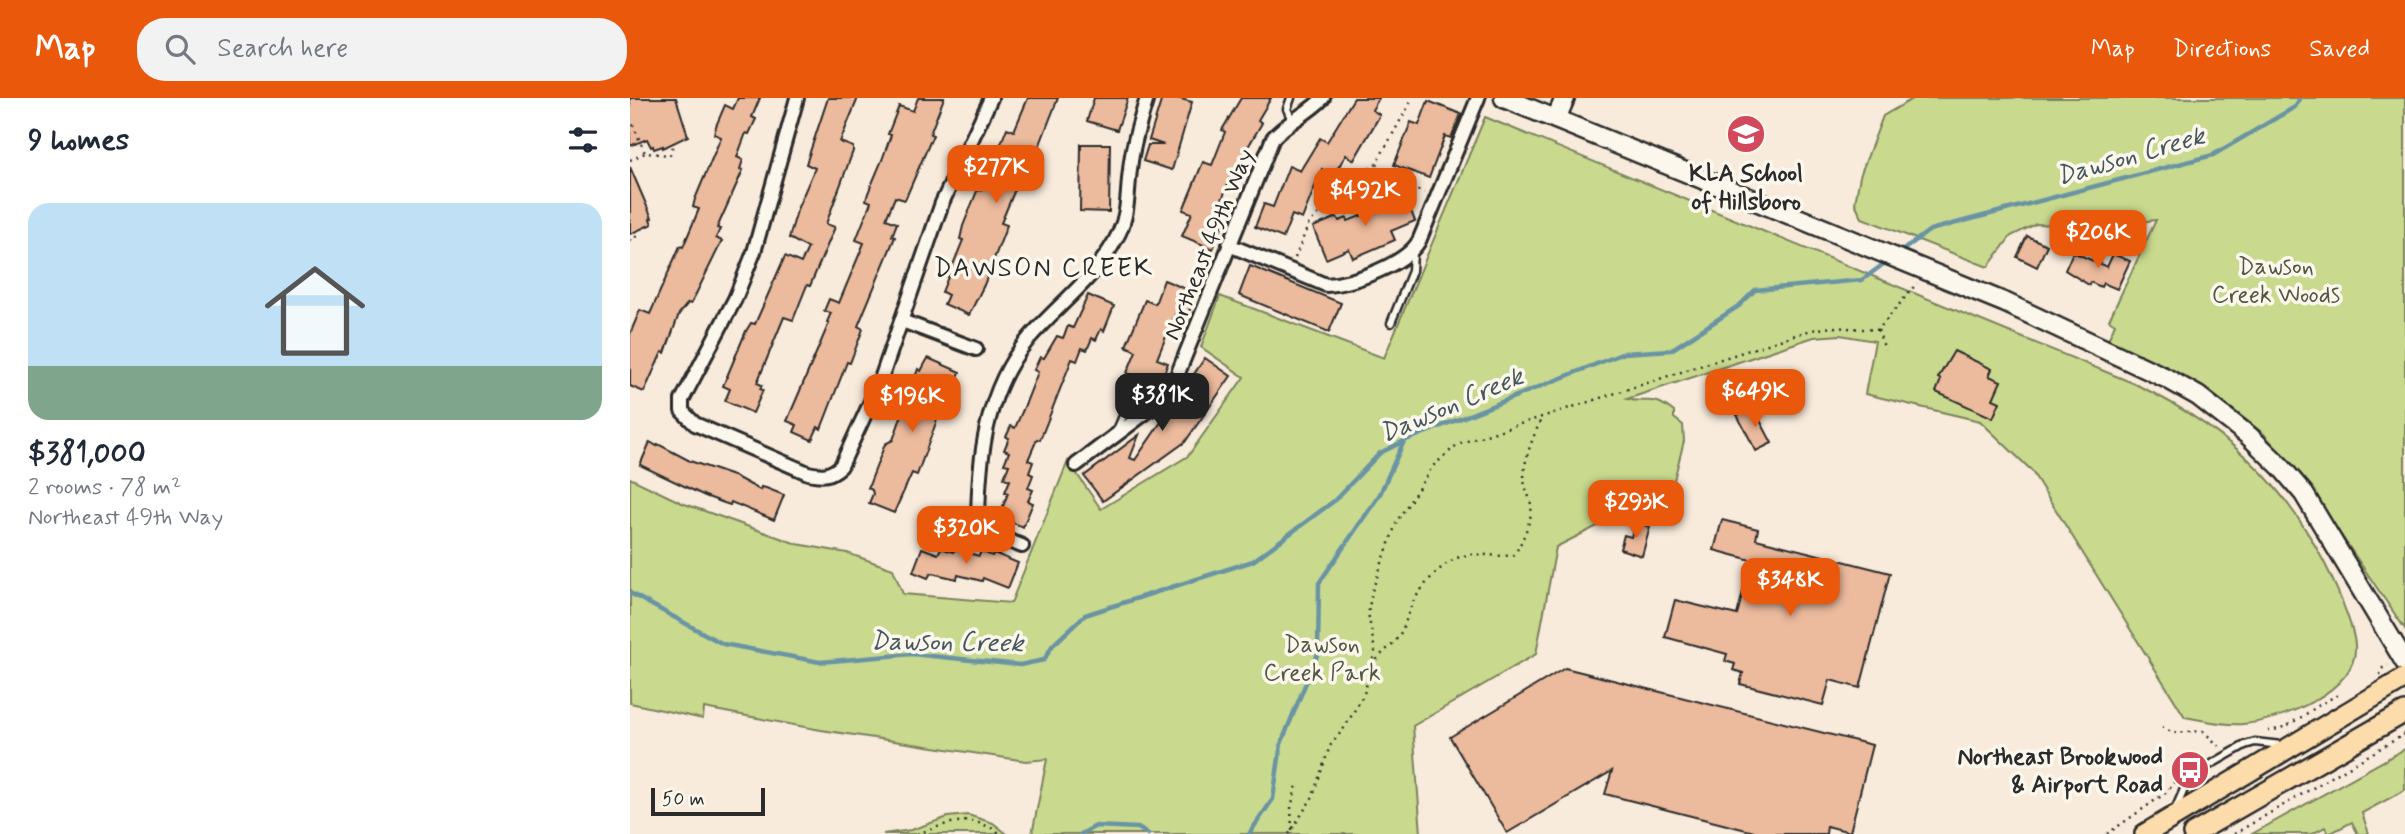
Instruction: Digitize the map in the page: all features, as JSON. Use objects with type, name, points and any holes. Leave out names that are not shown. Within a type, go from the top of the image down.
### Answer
[{"type":"main road","points":[[2145,834],[2405,678]]},
{"type":"main road","points":[[2193,834],[2405,712]]},
{"type":"street","points":[[797,98],[754,252],[734,299],[682,400],[682,411],[695,424],[808,473],[823,476],[833,474],[846,456],[880,382],[942,202],[991,98]]},
{"type":"street","points":[[978,528],[978,470],[997,394],[1010,366],[1029,339],[1105,260],[1128,206],[1130,169],[1147,98]]},
{"type":"street","name":"Northeast 49th Way","points":[[1076,465],[1165,398],[1174,383],[1273,138],[1323,98]]},
{"type":"street","points":[[1229,245],[1326,285],[1340,285],[1402,260],[1413,251],[1437,200],[1478,98]]},
{"type":"street","points":[[1504,98],[2006,303],[2166,378],[2227,417],[2275,460],[2304,494],[2405,662]]},
{"type":"street","points":[[1556,120],[1565,98]]},
{"type":"street","points":[[902,321],[976,349]]},
{"type":"street","points":[[940,526],[978,528],[1022,546]]},
{"type":"lane","points":[[1291,98],[1287,109],[1293,122]]},
{"type":"lane","points":[[1391,323],[1412,271],[1413,251]]},
{"type":"lane","points":[[1123,383],[1144,414]]},
{"type":"lane","points":[[1113,437],[1132,396]]},
{"type":"path","points":[[1290,271],[1309,223],[1352,182],[1376,164],[1413,98]]},
{"type":"path","points":[[630,118],[645,153]]},
{"type":"path","points":[[630,160],[645,153],[670,155],[673,145]]},
{"type":"path","points":[[1376,164],[1385,174],[1437,200]]},
{"type":"path","points":[[630,241],[636,238],[636,234]]},
{"type":"path","points":[[1878,330],[1915,287],[1917,268]]},
{"type":"path","points":[[1371,672],[1374,651],[1368,612],[1397,521],[1415,491],[1445,453],[1458,444],[1811,330],[1833,327],[1878,330]]},
{"type":"path","points":[[1878,330],[1885,349]]},
{"type":"path","points":[[1289,834],[1312,798],[1330,746],[1345,727],[1364,694],[1375,661],[1397,639],[1412,604],[1443,566],[1457,558],[1470,554],[1499,558],[1514,555],[1521,544],[1532,513],[1532,506],[1525,491],[1525,466],[1541,419]]},
{"type":"path","points":[[2162,727],[2173,733],[2203,732],[2220,747]]},
{"type":"path","points":[[2234,834],[2405,734]]},
{"type":"path","points":[[1292,830],[1291,807],[1297,785]]},
{"type":"path","points":[[917,834],[947,823],[973,820],[1001,834]]},
{"type":"green space","name":"Dawson Creek Woods","points":[[1914,98],[2405,98],[2405,629],[2311,491],[2264,434],[2208,390],[2108,340],[2115,324],[2109,320],[2156,220],[2096,227],[2036,224],[2011,236],[1988,267],[1862,218],[1855,203],[1860,176],[1883,116]]},
{"type":"green space","name":"Dawson Creek Park","points":[[1485,117],[2133,383],[2186,412],[2219,434],[2263,474],[2309,535],[2336,586],[2353,635],[2353,661],[2344,676],[2314,701],[2259,722],[2229,724],[2185,717],[2031,470],[1980,421],[1865,394],[1875,341],[1840,335],[1814,337],[1627,399],[1660,403],[1674,412],[1674,418],[1683,425],[1684,441],[1663,523],[1619,515],[1556,547],[1536,654],[1413,726],[1421,834],[1032,834],[1047,759],[1026,761],[821,730],[704,708],[703,719],[630,703],[630,478],[682,503],[797,544],[847,553],[893,569],[903,594],[1011,603],[1068,461],[1101,509],[1188,456],[1244,377],[1201,347],[1220,296],[1384,358]]},
{"type":"green space","points":[[2405,749],[2405,790],[2362,813],[2369,834],[2358,834],[2352,822],[2329,834],[2325,827],[2312,834],[2252,834]]},
{"type":"green space","points":[[968,815],[993,823],[1007,834],[883,834],[911,830],[948,817]]},
{"type":"building","points":[[630,98],[676,98],[688,136],[663,148],[654,149],[647,139],[630,146]]},
{"type":"building","points":[[738,98],[760,98],[752,117],[756,119],[749,134],[746,133],[737,157],[743,160],[740,169],[743,170],[717,228],[720,229],[716,238],[722,241],[691,304],[688,303],[679,314],[665,353],[662,352],[644,392],[630,386],[630,334],[640,310],[650,314],[680,246],[683,247],[699,209],[693,207],[695,199],[721,137],[714,134],[716,126],[725,105],[733,109]]},
{"type":"building","points":[[828,98],[858,98],[840,142],[853,147],[853,151],[826,224],[835,227],[793,320],[784,317],[757,383],[762,385],[760,389],[763,390],[753,413],[725,401],[730,389],[723,386],[746,331],[751,323],[755,324],[785,256],[801,263],[808,248],[789,238],[798,207],[815,168],[806,164]]},
{"type":"building","points":[[918,98],[944,98],[930,134],[933,135],[905,200],[895,197],[886,219],[897,223],[892,236],[895,237],[858,326],[863,329],[850,363],[847,362],[821,429],[818,427],[812,440],[794,432],[797,425],[787,421],[829,323],[827,322],[831,313],[824,311],[829,299],[839,303],[864,243],[856,240],[871,202],[866,200],[899,106],[913,111]]},
{"type":"building","points":[[1028,98],[1058,98],[1025,183],[1020,188],[1016,187],[1001,223],[1007,225],[984,285],[969,315],[944,304],[948,295],[942,292],[963,240],[960,239],[963,226],[977,191],[983,189],[1007,128],[1014,131]]},
{"type":"building","points":[[1094,98],[1128,98],[1117,130],[1087,121]]},
{"type":"building","points":[[1162,98],[1192,102],[1172,170],[1143,161],[1148,145],[1164,145],[1149,140]]},
{"type":"building","points":[[1241,98],[1271,98],[1258,120],[1262,123],[1245,152],[1251,155],[1241,179],[1232,175],[1213,221],[1223,224],[1213,249],[1182,236],[1192,213],[1183,210],[1203,162],[1212,165],[1225,132],[1222,130]]},
{"type":"building","points":[[1354,98],[1379,98],[1372,110],[1380,115],[1354,160],[1346,155],[1333,176],[1322,169],[1302,219],[1292,215],[1283,238],[1255,227],[1264,204],[1273,207],[1289,166],[1300,171],[1320,138],[1327,142]]},
{"type":"building","points":[[1428,101],[1461,114],[1451,138],[1445,136],[1429,178],[1394,165],[1411,122],[1419,125]]},
{"type":"building","points":[[1081,144],[1110,144],[1109,212],[1080,211]]},
{"type":"building","points":[[630,167],[652,218],[652,224],[630,234]]},
{"type":"building","points":[[1402,189],[1415,221],[1391,231],[1395,240],[1353,258],[1349,249],[1326,259],[1313,227],[1337,217],[1339,221],[1347,218],[1348,221],[1373,211],[1378,206],[1376,201]]},
{"type":"building","points":[[2027,236],[2047,245],[2037,267],[2017,257]]},
{"type":"building","points":[[2073,252],[2107,267],[2113,254],[2130,261],[2117,289],[2103,283],[2101,287],[2090,282],[2089,285],[2065,270]]},
{"type":"building","points":[[1250,266],[1341,303],[1329,332],[1239,295]]},
{"type":"building","points":[[1164,280],[1196,293],[1187,317],[1176,312],[1157,359],[1168,363],[1159,386],[1127,373],[1136,351],[1126,346],[1145,300],[1155,304]]},
{"type":"building","points":[[1088,295],[1114,306],[1104,331],[1101,329],[1096,340],[1092,338],[1087,350],[1082,348],[1077,361],[1072,359],[1040,440],[1037,439],[1028,460],[1033,462],[1029,473],[1033,475],[1028,488],[1033,490],[1028,501],[1033,503],[1023,527],[999,517],[1010,480],[1004,478],[1009,465],[1004,464],[1009,452],[1004,450],[1009,438],[1006,437],[1011,426],[1015,428],[1025,405],[1038,372],[1034,370],[1040,357],[1044,358],[1057,336],[1063,338],[1068,326],[1073,328]]},
{"type":"building","points":[[1954,351],[1992,369],[1989,376],[2001,381],[1993,399],[2000,402],[1993,418],[1936,392],[1941,380],[1938,378]]},
{"type":"building","points":[[928,358],[960,372],[949,400],[945,398],[917,475],[912,473],[894,513],[869,503],[873,494],[868,488],[885,444],[893,440],[918,369],[921,371]]},
{"type":"building","points":[[1205,358],[1231,376],[1185,442],[1103,501],[1084,476],[1139,435],[1130,458],[1135,460]]},
{"type":"building","points":[[1753,407],[1772,443],[1756,451],[1737,415]]},
{"type":"building","points":[[650,442],[690,461],[736,477],[760,490],[761,487],[766,488],[784,495],[774,520],[731,502],[730,505],[705,496],[640,465]]},
{"type":"building","points":[[1722,520],[1758,529],[1756,539],[1890,573],[1860,688],[1830,680],[1823,705],[1740,684],[1743,673],[1733,670],[1735,664],[1725,661],[1727,654],[1665,637],[1675,600],[1737,615],[1751,560],[1714,550]]},
{"type":"building","points":[[1635,522],[1650,527],[1642,556],[1620,549],[1624,535],[1631,537]]},
{"type":"building","points":[[922,548],[938,554],[941,548],[979,556],[981,551],[992,556],[994,553],[1018,563],[1008,588],[983,578],[982,581],[958,575],[957,579],[931,573],[928,578],[913,572]]},
{"type":"building","points":[[1565,668],[1872,745],[1850,832],[1827,826],[1826,834],[1762,834],[1605,794],[1612,771],[1507,833],[1450,737]]},
{"type":"waterway","name":"Dawson Creek","points":[[1899,253],[1930,230],[2213,155],[2295,107],[2300,98]]},
{"type":"waterway","name":"Dawson Creek","points":[[630,593],[723,644],[820,662],[912,654],[1020,665],[1044,660],[1052,646],[1085,615],[1253,561],[1334,501],[1380,453],[1404,441],[1624,353],[1671,350],[1740,305],[1755,290],[1862,280],[1889,260]]},
{"type":"waterway","points":[[1249,834],[1273,799],[1281,744],[1318,653],[1319,583],[1380,494],[1404,441]]},
{"type":"waterway","points":[[1081,834],[1096,826],[1138,828],[1148,834]]},
{"type":"place","name":"KLA School of Hillsboro","points":[[1746,134]]},
{"type":"place","name":"Northeast Brookwood & Airport Road","points":[[2190,770]]},
{"type":"district","name":"DAWSON CREEK","points":[[1044,267]]}]
